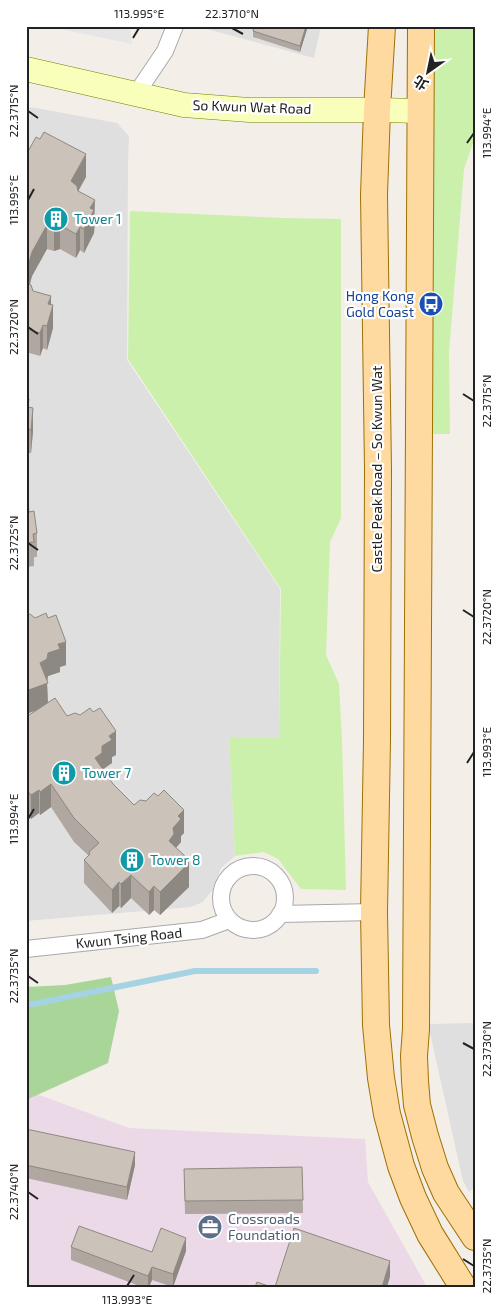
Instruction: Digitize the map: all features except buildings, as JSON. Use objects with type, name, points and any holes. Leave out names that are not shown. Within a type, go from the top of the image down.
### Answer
[{"type":"main road","name":"Castle Peak Road – So Kwun Wat","points":[[382,26],[374,195],[378,478],[374,912],[376,1025],[381,1078],[401,1166],[413,1198],[430,1234],[463,1287]]},
{"type":"main road","points":[[421,26],[416,1029],[414,1081],[417,1105],[438,1176],[446,1193],[475,1237]]},
{"type":"street","points":[[136,94],[165,51],[175,26]]},
{"type":"street","name":"So Kwun Wat Road","points":[[26,69],[184,105],[249,110],[421,111]]},
{"type":"street","points":[[244,867],[265,868],[274,874],[281,883],[284,893],[284,904],[280,914],[274,922],[256,930],[237,926],[229,920],[223,911],[222,889],[226,879],[244,867]]},
{"type":"street","points":[[280,914],[374,912]]},
{"type":"street","name":"Kwun Tsing Road","points":[[26,949],[202,930],[229,920]]},
{"type":"shaded area","points":[[46,26],[130,26],[132,44]]},
{"type":"shaded area","points":[[196,26],[321,26],[314,58]]},
{"type":"shaded area","points":[[26,107],[117,123],[129,136],[127,360],[280,589],[279,738],[229,737],[235,856],[221,868],[213,889],[203,902],[191,907],[26,921]]},
{"type":"shaded area","points":[[475,1023],[475,1187],[469,1192],[463,1181],[428,1024]]},
{"type":"shaded area","name":"Crossroads Foundation","points":[[26,1090],[129,1128],[365,1139],[368,1182],[427,1287],[26,1287]]},
{"type":"green space","points":[[429,26],[475,26],[475,137],[464,169],[449,352],[450,434],[431,434]]},
{"type":"green space","points":[[130,211],[341,219],[341,518],[330,542],[326,655],[339,684],[346,890],[301,889],[278,859],[264,852],[235,856],[229,737],[279,738],[281,589],[128,359]]},
{"type":"green space","points":[[111,977],[119,1011],[108,1063],[26,1100],[26,987],[65,985]]},
{"type":"waterway","points":[[26,1004],[195,971],[316,971]]},
{"type":"place","name":"Tower 1","points":[[56,219]]},
{"type":"place","name":"Hong Kong Gold Coast","points":[[431,304]]},
{"type":"place","name":"Tower 7","points":[[64,773]]},
{"type":"place","name":"Tower 8","points":[[132,860]]},
{"type":"place","name":"Crossroads Foundation","points":[[210,1227]]}]
